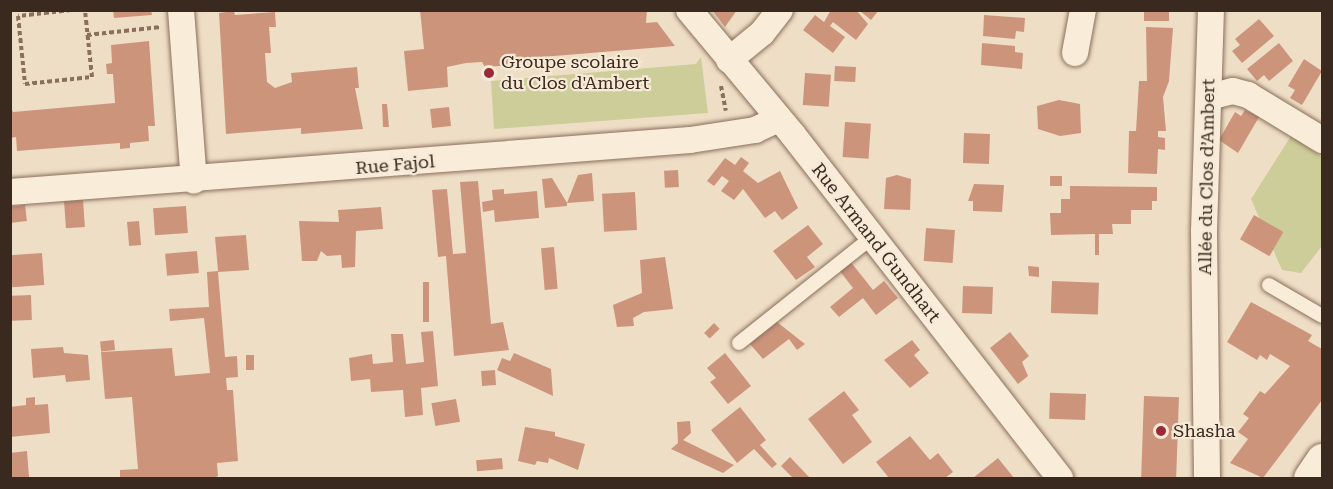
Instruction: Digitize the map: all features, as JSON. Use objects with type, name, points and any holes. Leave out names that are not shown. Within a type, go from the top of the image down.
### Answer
[{"type":"street","name":"Rue Armand Gundhart","points":[[689,10],[1060,478]]},
{"type":"street","points":[[729,60],[762,33],[780,10]]},
{"type":"street","points":[[1075,53],[1083,10]]},
{"type":"street","name":"Allée du Clos d’Ambert","points":[[1207,478],[1205,344],[1211,10]]},
{"type":"street","points":[[182,17],[194,181]]},
{"type":"street","points":[[1209,97],[1233,91],[1248,95],[1323,140]]},
{"type":"street","name":"Rue Fajol","points":[[10,192],[194,181],[709,137],[755,130],[776,120]]},
{"type":"street","points":[[1310,478],[1323,460]]},
{"type":"lane","points":[[739,343],[871,238]]},
{"type":"lane","points":[[1269,285],[1323,316]]},
{"type":"path","points":[[71,10],[18,16],[26,84],[92,77],[85,10]]},
{"type":"path","points":[[87,35],[182,17]]},
{"type":"path","points":[[709,137],[722,129],[727,115],[721,88],[729,60]]},
{"type":"green space","points":[[701,57],[708,113],[494,129],[491,81],[696,64]]},
{"type":"green space","points":[[1291,136],[1322,157],[1322,246],[1301,273],[1282,270],[1251,199]]},
{"type":"building","points":[[113,10],[151,10],[152,15],[114,18]]},
{"type":"building","points":[[420,10],[647,10],[646,23],[657,22],[675,46],[530,58],[525,64],[485,67],[482,62],[466,63],[447,67],[448,87],[408,91],[404,51],[424,49]]},
{"type":"building","points":[[712,10],[737,10],[725,27]]},
{"type":"building","points":[[831,10],[856,10],[868,24],[856,40],[833,22],[830,26],[845,37],[833,53],[803,30],[815,15],[824,22]]},
{"type":"building","points":[[859,10],[879,10],[871,20]]},
{"type":"building","points":[[1144,10],[1169,10],[1169,21],[1144,21]]},
{"type":"building","points":[[234,11],[235,15],[275,12],[276,27],[269,27],[271,53],[265,53],[267,82],[275,88],[292,82],[291,73],[357,67],[359,88],[355,88],[363,129],[301,134],[301,128],[226,134],[219,13]]},
{"type":"building","points":[[984,15],[1025,18],[1024,32],[1016,31],[1015,39],[983,36]]},
{"type":"building","points":[[1259,19],[1274,36],[1242,63],[1232,51],[1240,45],[1235,39]]},
{"type":"building","points":[[1146,27],[1173,28],[1169,81],[1163,97],[1166,131],[1158,131],[1158,137],[1165,138],[1165,150],[1158,149],[1157,174],[1128,173],[1129,131],[1136,131],[1139,81],[1147,81]]},
{"type":"building","points":[[149,41],[155,126],[148,126],[149,141],[130,143],[130,148],[120,149],[120,143],[17,151],[16,137],[10,138],[10,106],[13,112],[115,103],[113,74],[107,74],[106,64],[112,63],[111,45]]},
{"type":"building","points":[[982,43],[1015,46],[1015,52],[1023,53],[1022,69],[981,65]]},
{"type":"building","points":[[1279,43],[1293,61],[1269,81],[1264,75],[1257,81],[1247,69]]},
{"type":"building","points":[[1304,59],[1322,71],[1302,105],[1290,98],[1295,90],[1288,86]]},
{"type":"building","points":[[835,66],[856,67],[855,82],[834,81]]},
{"type":"building","points":[[805,73],[831,75],[829,107],[803,105]]},
{"type":"building","points":[[1059,100],[1080,104],[1081,133],[1060,136],[1038,129],[1037,106]]},
{"type":"building","points":[[382,104],[387,104],[389,127],[383,127]]},
{"type":"building","points":[[449,107],[451,126],[432,128],[430,109]]},
{"type":"building","points":[[1245,110],[1259,117],[1238,153],[1219,140],[1235,112],[1241,116]]},
{"type":"building","points":[[845,122],[871,124],[868,159],[843,157]]},
{"type":"building","points":[[964,133],[990,134],[989,164],[963,163]]},
{"type":"building","points":[[741,157],[749,163],[743,171],[758,183],[780,171],[798,208],[782,220],[775,211],[765,218],[743,189],[734,200],[721,191],[729,181],[722,176],[714,186],[707,181],[725,158],[735,165]]},
{"type":"building","points":[[678,170],[679,187],[665,188],[664,171]]},
{"type":"building","points":[[592,173],[594,201],[567,203],[578,175]]},
{"type":"building","points":[[897,175],[911,179],[910,210],[884,209],[886,178]]},
{"type":"building","points":[[1050,176],[1062,176],[1062,186],[1050,186]]},
{"type":"building","points":[[552,178],[567,206],[545,208],[542,179]]},
{"type":"building","points":[[478,181],[491,324],[503,322],[509,350],[454,356],[446,256],[438,257],[432,190],[447,189],[453,254],[466,253],[460,182]]},
{"type":"building","points":[[974,184],[1004,185],[1002,212],[973,211],[973,201],[968,201]]},
{"type":"building","points":[[1070,186],[1157,187],[1157,201],[1152,201],[1152,210],[1131,210],[1131,224],[1112,224],[1113,234],[1099,234],[1099,255],[1095,255],[1095,234],[1051,235],[1050,213],[1061,213],[1061,199],[1070,199]]},
{"type":"building","points":[[504,189],[504,194],[537,191],[539,218],[495,222],[494,210],[483,212],[482,202],[493,200],[492,190]]},
{"type":"building","points":[[635,192],[637,230],[604,232],[602,194]]},
{"type":"building","points":[[83,200],[85,227],[66,228],[64,201]]},
{"type":"building","points":[[25,205],[27,221],[12,223],[10,207]]},
{"type":"building","points":[[186,206],[188,233],[155,235],[153,208]]},
{"type":"building","points":[[381,207],[383,229],[356,231],[355,267],[342,268],[341,255],[327,256],[321,251],[317,261],[302,261],[299,221],[339,222],[338,210]]},
{"type":"building","points":[[1254,215],[1283,232],[1269,256],[1240,239]]},
{"type":"building","points":[[139,221],[141,245],[129,246],[127,222]]},
{"type":"building","points":[[808,225],[823,244],[807,257],[815,267],[796,280],[773,251]]},
{"type":"building","points":[[926,228],[955,230],[953,263],[924,261]]},
{"type":"building","points":[[246,235],[249,270],[218,272],[225,357],[237,356],[238,377],[226,378],[227,390],[233,390],[238,461],[217,463],[218,476],[214,478],[120,478],[120,470],[138,469],[132,397],[105,399],[101,352],[172,348],[175,376],[210,373],[204,318],[170,321],[169,309],[209,307],[207,272],[218,271],[215,237]]},
{"type":"building","points":[[554,247],[558,289],[545,290],[541,248]]},
{"type":"building","points":[[197,251],[199,273],[167,276],[165,254]]},
{"type":"building","points":[[42,253],[44,285],[12,287],[10,255]]},
{"type":"building","points":[[665,257],[673,309],[644,312],[633,318],[634,326],[617,327],[613,305],[642,293],[640,260]]},
{"type":"building","points":[[850,261],[873,290],[884,281],[898,298],[876,315],[863,298],[839,317],[830,307],[853,288],[839,270]]},
{"type":"building","points":[[1028,266],[1039,267],[1039,277],[1029,276]]},
{"type":"building","points":[[1052,281],[1099,283],[1098,315],[1051,313]]},
{"type":"building","points":[[423,282],[429,282],[429,322],[423,322]]},
{"type":"building","points":[[963,286],[993,287],[992,314],[962,313]]},
{"type":"building","points":[[31,295],[32,320],[11,321],[10,296]]},
{"type":"building","points":[[1251,302],[1312,335],[1308,341],[1322,349],[1322,400],[1263,478],[1230,463],[1248,439],[1238,432],[1249,418],[1243,414],[1260,391],[1265,394],[1290,366],[1270,354],[1267,360],[1260,355],[1257,360],[1227,342]]},
{"type":"building","points":[[777,322],[805,344],[797,350],[789,339],[763,359],[750,344]]},
{"type":"building","points":[[714,323],[720,329],[710,339],[704,333]]},
{"type":"building","points":[[433,331],[438,386],[421,388],[423,415],[405,417],[403,390],[371,392],[370,379],[351,381],[349,358],[372,354],[373,364],[393,362],[391,334],[403,334],[406,364],[424,362],[421,332]]},
{"type":"building","points":[[1010,332],[1029,356],[1022,362],[1028,376],[1018,384],[990,348]]},
{"type":"building","points":[[114,340],[115,350],[101,351],[100,341]]},
{"type":"building","points":[[912,340],[920,350],[914,355],[929,373],[910,388],[884,360]]},
{"type":"building","points":[[63,347],[64,353],[88,355],[90,380],[66,382],[65,375],[33,378],[31,349]]},
{"type":"building","points":[[514,353],[551,369],[553,396],[497,370],[502,358],[510,361]]},
{"type":"building","points":[[725,353],[751,386],[728,404],[710,382],[716,378],[707,368]]},
{"type":"building","points":[[246,355],[254,355],[254,370],[246,370]]},
{"type":"building","points":[[495,370],[496,385],[482,386],[481,371]]},
{"type":"building","points":[[844,391],[859,410],[852,415],[872,442],[843,464],[808,419]]},
{"type":"building","points":[[1050,393],[1086,394],[1085,420],[1049,419]]},
{"type":"building","name":"Shasha","points":[[1144,396],[1179,397],[1176,478],[1141,478]]},
{"type":"building","points":[[35,397],[35,405],[48,404],[50,433],[10,437],[10,407],[26,405],[26,398]]},
{"type":"building","points":[[456,399],[460,422],[435,426],[431,403]]},
{"type":"building","points":[[740,407],[766,440],[760,445],[777,464],[772,468],[754,449],[737,463],[711,430]]},
{"type":"building","points":[[690,421],[691,433],[683,440],[734,465],[723,473],[671,449],[678,443],[677,422]]},
{"type":"building","points":[[525,427],[555,432],[555,436],[585,444],[578,470],[549,458],[548,463],[537,461],[535,465],[518,461]]},
{"type":"building","points":[[910,436],[930,460],[938,453],[953,472],[945,478],[889,478],[876,462]]},
{"type":"building","points":[[27,451],[29,477],[10,478],[10,453]]},
{"type":"building","points":[[790,457],[810,478],[793,478],[781,466]]},
{"type":"building","points":[[502,458],[503,469],[477,471],[476,460]]},
{"type":"building","points":[[998,458],[1014,478],[973,478]]},
{"type":"place","name":"Groupe scolaire du Clos d'Ambert","points":[[489,73]]},
{"type":"place","name":"Shasha","points":[[1161,431]]}]
